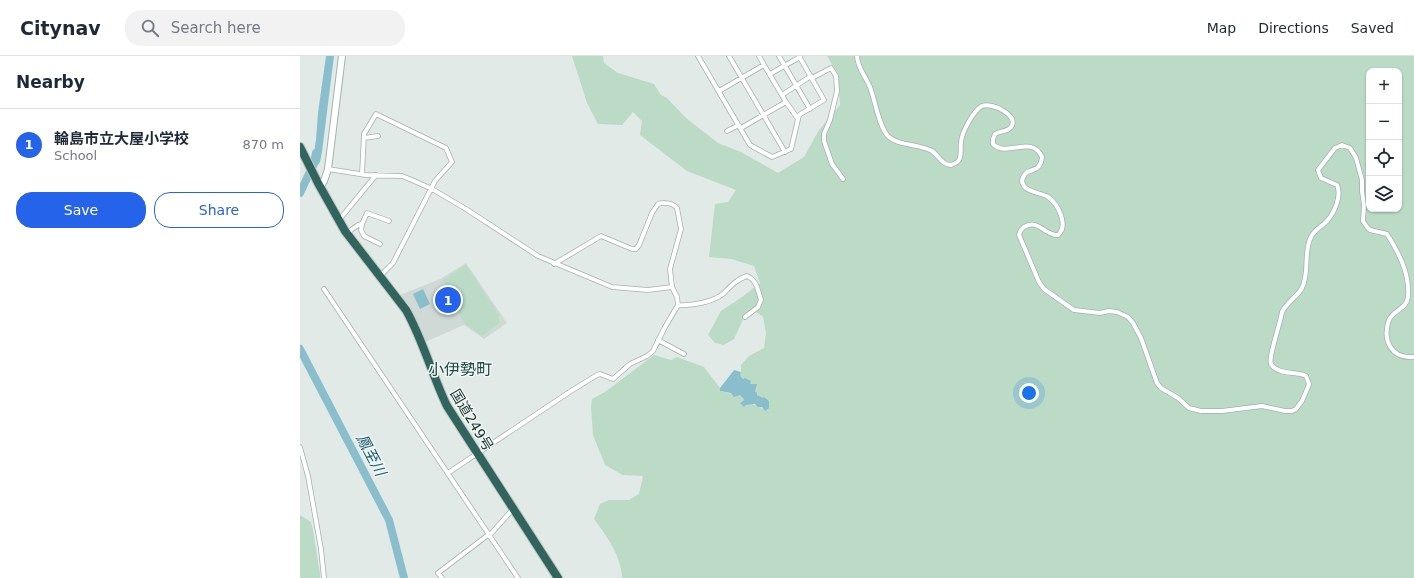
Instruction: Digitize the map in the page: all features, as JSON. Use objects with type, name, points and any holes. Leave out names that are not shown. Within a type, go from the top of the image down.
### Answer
[{"type":"highway","name":"国道249号","points":[[301,152],[347,233],[397,297],[412,320],[437,386],[447,406],[558,578]]},
{"type":"street","points":[[319,185],[324,181],[328,169],[342,56]]},
{"type":"street","points":[[698,56],[752,146],[772,157],[785,152],[792,147],[799,115],[824,100],[800,56],[770,74]]},
{"type":"street","points":[[729,56],[785,152]]},
{"type":"street","points":[[759,56],[786,102],[798,119]]},
{"type":"street","points":[[779,56],[810,109]]},
{"type":"street","points":[[856,56],[870,87],[882,127],[887,136],[899,142],[911,144],[930,151],[946,164],[951,165],[958,161],[964,131],[980,108],[983,106],[993,105],[1010,116],[1013,121],[1011,128],[997,133],[992,142],[995,146],[1003,150],[1023,146],[1038,149],[1042,156],[1040,165],[1036,170],[1027,172],[1022,179],[1023,184],[1026,189],[1043,194],[1050,199],[1059,211],[1063,222],[1062,229],[1058,234],[1052,234],[1034,224],[1022,228],[1019,232],[1039,282],[1051,295],[1074,310],[1100,313],[1109,311],[1128,317],[1141,338],[1154,376],[1161,388],[1194,410],[1222,411],[1262,406],[1289,411],[1296,409],[1302,401],[1309,384],[1306,376],[1300,373],[1283,372],[1276,369],[1271,365],[1270,357],[1282,312],[1286,305],[1296,296],[1303,286],[1310,239],[1327,221],[1337,202],[1339,190],[1338,185],[1321,178],[1318,173],[1318,168],[1335,148],[1342,145],[1350,148],[1356,158],[1362,180],[1364,205],[1363,221],[1366,227],[1370,230],[1387,234],[1406,269],[1408,298],[1404,306],[1394,313],[1389,321],[1387,329],[1388,343],[1391,349],[1399,355],[1414,357]]},
{"type":"street","points":[[719,91],[764,65]]},
{"type":"street","points":[[782,95],[812,77],[831,68],[836,76],[837,91],[830,120],[824,134],[824,141],[832,164],[843,179]]},
{"type":"street","points":[[727,131],[740,127],[786,102]]},
{"type":"street","points":[[362,174],[364,134],[376,114],[446,148],[452,162],[435,181],[393,263],[380,276]]},
{"type":"street","points":[[364,138],[378,136]]},
{"type":"street","points":[[328,169],[376,176],[402,176],[432,188],[482,218],[538,256],[612,288],[648,290],[672,287]]},
{"type":"street","points":[[339,220],[376,176]]},
{"type":"street","points":[[448,473],[570,391],[600,374],[614,379],[630,364],[647,356],[653,351],[678,305],[677,297],[672,287],[670,269],[681,229],[677,208],[668,203],[661,203],[655,207],[636,249],[632,250],[601,236],[554,264]]},
{"type":"street","points":[[380,244],[364,236],[361,230],[362,224],[367,213],[389,221]]},
{"type":"street","points":[[347,233],[358,225],[362,224]]},
{"type":"street","points":[[678,305],[699,303],[722,294],[735,282],[747,276],[755,282],[761,300],[758,307],[745,317]]},
{"type":"street","points":[[324,289],[518,578]]},
{"type":"street","points":[[658,340],[684,354]]},
{"type":"street","points":[[300,447],[308,476],[321,550],[324,578]]},
{"type":"street","points":[[442,578],[438,573],[489,535],[513,509]]},
{"type":"shaded area","points":[[466,263],[507,323],[484,339],[464,325],[425,342],[409,305],[400,295],[440,279]]},
{"type":"green space","points":[[572,56],[603,56],[604,63],[618,73],[654,84],[661,95],[667,98],[686,118],[718,143],[741,152],[778,173],[804,157],[819,130],[840,105],[838,74],[827,56],[1414,56],[1414,578],[622,578],[616,554],[608,539],[594,519],[600,504],[609,500],[629,500],[639,494],[643,476],[623,475],[605,465],[593,435],[591,407],[592,399],[605,392],[654,355],[671,360],[677,357],[704,367],[720,388],[720,391],[740,395],[744,398],[740,403],[757,405],[765,411],[763,398],[759,397],[755,391],[755,387],[739,375],[741,372],[741,365],[749,356],[764,348],[766,333],[763,317],[758,313],[747,311],[734,339],[724,345],[715,343],[708,335],[721,311],[760,283],[754,266],[731,259],[709,257],[715,204],[728,202],[736,190],[687,171],[640,135],[642,121],[633,112],[622,125],[598,124],[587,103]]},
{"type":"green space","points":[[466,265],[500,316],[498,318],[500,323],[482,336],[464,323],[443,280]]},
{"type":"green space","points":[[300,515],[311,522],[320,578],[300,578]]},
{"type":"water","points":[[326,56],[334,56],[322,152],[320,162],[316,168],[313,159]]},
{"type":"water","points":[[423,289],[430,304],[420,309],[413,294]]},
{"type":"water","points":[[734,370],[741,372],[740,375],[743,379],[745,378],[751,381],[750,384],[757,384],[755,391],[757,395],[763,398],[764,397],[769,401],[769,408],[765,411],[762,407],[758,407],[755,404],[746,405],[744,407],[740,403],[744,399],[740,395],[734,397],[731,393],[720,391],[720,388]]},
{"type":"waterway","name":"鳳至川","points":[[300,193],[314,163],[316,153]]},
{"type":"waterway","name":"鳳至川","points":[[300,349],[389,520],[404,578]]},
{"type":"place","name":"輪島市立大屋小学校","points":[[448,300]]},
{"type":"district","name":"小伊勢町","points":[[460,369]]}]
